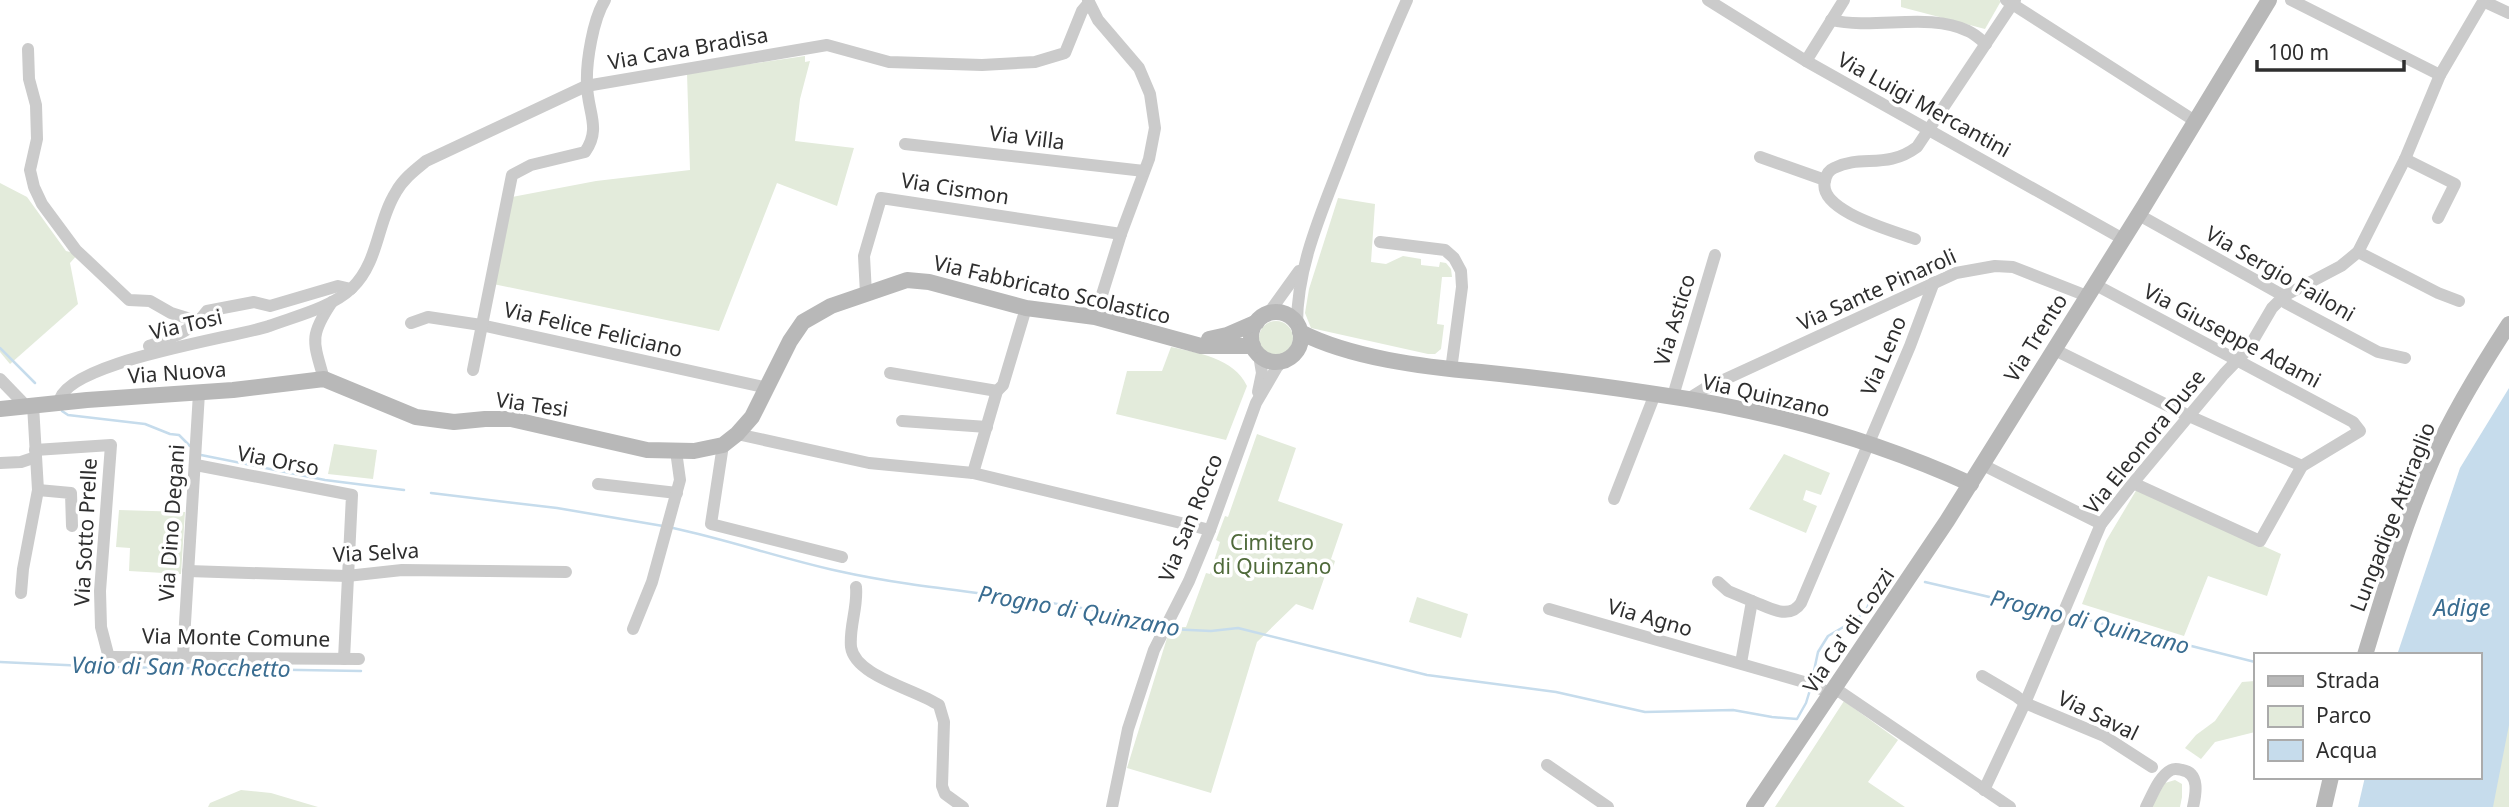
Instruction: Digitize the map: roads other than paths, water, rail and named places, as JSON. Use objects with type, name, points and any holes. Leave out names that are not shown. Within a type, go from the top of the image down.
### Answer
[{"type":"street","points":[[473,370],[512,175],[530,165],[585,152],[595,132],[586,86],[592,41],[605,0]]},
{"type":"street","points":[[1289,357],[1300,341],[1298,299],[1303,265],[1375,71],[1407,0]]},
{"type":"street","name":"Via Luigi Mercantini","points":[[1708,0],[1806,61],[2123,239]]},
{"type":"street","points":[[1806,61],[1844,0]]},
{"type":"street","points":[[2291,0],[2440,75]]},
{"type":"street","points":[[1915,239],[1857,218],[1841,208],[1826,194],[1825,180],[1831,169],[1849,163],[1893,160],[1917,147],[1986,44],[2011,1],[2195,121]]},
{"type":"street","points":[[2284,296],[2341,266],[2358,252],[2405,159],[2440,75],[2483,1],[2509,13]]},
{"type":"street","points":[[1088,2],[1098,20],[1139,68],[1150,94],[1155,128],[1144,171],[1095,317]]},
{"type":"street","name":"Via Cava Bradisa","points":[[351,289],[367,269],[396,191],[411,173],[426,161],[586,86],[827,45],[889,62],[982,65],[1035,62],[1065,53],[1088,2]]},
{"type":"street","name":"Via Trento","points":[[1971,484],[2139,215],[2263,2]]},
{"type":"street","points":[[1831,20],[1873,25],[1930,21],[1968,30],[1986,44]]},
{"type":"street","points":[[28,49],[29,79],[36,105],[37,139],[30,170],[42,204],[76,250],[128,300],[150,301],[171,313],[200,322]]},
{"type":"street","name":"Via Villa","points":[[905,144],[1144,171]]},
{"type":"street","points":[[1760,157],[1825,180]]},
{"type":"street","points":[[2405,159],[2455,184],[2438,218]]},
{"type":"street","name":"Via Cismon","points":[[866,294],[864,256],[881,198],[1121,234]]},
{"type":"street","name":"Via Sergio Failoni","points":[[2139,215],[2284,296],[2286,303],[2378,352],[2405,358]]},
{"type":"street","points":[[1380,242],[1445,250],[1454,258],[1461,271],[1462,287],[1451,370]]},
{"type":"street","points":[[2358,252],[2459,301]]},
{"type":"street","name":"Via Astico","points":[[1680,398],[1715,255]]},
{"type":"street","points":[[1256,351],[1252,332],[1284,294],[1303,265]]},
{"type":"street","name":"Via Sante Pinaroli","points":[[1680,398],[1956,273],[1984,267],[2013,267],[2091,290]]},
{"type":"street","name":"Via Fabbricato Scolastico","points":[[737,434],[755,413],[790,341],[803,322],[831,306],[907,280],[929,282],[1026,308],[1095,317],[1208,348],[1256,351]]},
{"type":"street","name":"Via Leno","points":[[1867,445],[1910,346],[1934,282]]},
{"type":"street","points":[[85,377],[86,371],[94,365],[175,337],[200,322],[207,312],[254,302],[270,306],[338,286],[351,289]]},
{"type":"street","name":"Via Tosi","points":[[59,403],[64,391],[85,377],[146,354],[267,327],[332,302],[351,289]]},
{"type":"street","name":"Via Giuseppe Adami","points":[[2091,290],[2236,360],[2353,422],[2360,431],[2302,466]]},
{"type":"street","name":"Via Eleonora Duse","points":[[1984,790],[2025,703],[2057,622],[2101,524],[2189,415],[2248,349],[2272,308],[2284,296]]},
{"type":"street","name":"Via Tosi","points":[[324,379],[314,350],[314,337],[319,322],[332,302]]},
{"type":"street","points":[[973,473],[997,391],[1003,386],[1026,308]]},
{"type":"street","name":"Via Quinzano","points":[[1262,318],[1283,314],[1314,340],[1416,365],[1655,394],[1789,421],[1867,445],[1971,484]]},
{"type":"street","name":"Via Felice Feliciano","points":[[411,323],[428,317],[481,325],[768,388]]},
{"type":"street","name":"Via Fabbricato Scolastico","points":[[1179,340],[1227,335],[1262,318]]},
{"type":"street","name":"Lungadige Attiraglio","points":[[2366,653],[2387,583],[2432,460],[2456,412],[2509,324]]},
{"type":"street","name":"Via Quinzano","points":[[1256,351],[1274,362],[1289,357],[1345,349]]},
{"type":"street","points":[[2053,349],[2302,466],[2260,541],[2133,483]]},
{"type":"street","name":"Via San Rocco","points":[[1112,807],[1128,729],[1160,637],[1189,581],[1210,530],[1256,403],[1262,373],[1256,351]]},
{"type":"street","name":"Via San Rocco","points":[[1256,403],[1277,367],[1289,357]]},
{"type":"street","points":[[890,373],[997,391]]},
{"type":"street","points":[[0,379],[29,406],[36,454],[38,490],[21,593]]},
{"type":"street","name":"Via Nuova","points":[[0,409],[266,387],[324,379]]},
{"type":"street","name":"Via Tesi","points":[[324,379],[416,417],[453,422],[512,419],[647,450],[694,451],[723,445],[737,434]]},
{"type":"street","name":"Via Dino Degani","points":[[183,656],[200,393]]},
{"type":"street","points":[[1614,499],[1655,394]]},
{"type":"street","points":[[902,421],[987,427]]},
{"type":"street","points":[[737,434],[869,463],[973,473],[1210,530]]},
{"type":"street","name":"Via Sotto Prelle","points":[[36,454],[111,445],[100,590],[101,627],[110,655]]},
{"type":"street","points":[[723,445],[711,524],[842,557]]},
{"type":"street","points":[[1718,582],[1727,591],[1752,601],[1787,613],[1794,611],[1801,603],[1867,445]]},
{"type":"street","points":[[634,629],[652,582],[677,493],[680,480],[676,451]]},
{"type":"street","points":[[0,463],[21,462],[36,454]]},
{"type":"street","name":"Via Orso","points":[[196,455],[352,495],[346,576]]},
{"type":"street","points":[[1983,465],[2101,524]]},
{"type":"street","points":[[598,484],[677,493]]},
{"type":"street","name":"Via Ca' di Cozzi","points":[[1756,805],[1971,484]]},
{"type":"street","points":[[38,490],[71,493],[72,526]]},
{"type":"street","name":"Via Selva","points":[[188,571],[346,576],[402,570],[566,572]]},
{"type":"street","points":[[344,659],[346,576]]},
{"type":"street","points":[[856,587],[856,608],[851,635],[854,659],[876,676],[916,692],[939,705],[944,722],[942,776],[945,794],[940,807]]},
{"type":"street","points":[[1741,663],[1752,601]]},
{"type":"street","name":"Via Agno","points":[[1549,609],[1830,691],[2010,807]]},
{"type":"street","name":"Via Monte Comune","points":[[110,655],[359,659]]},
{"type":"street","points":[[1982,676],[2025,703]]},
{"type":"street","name":"Via Saval","points":[[2025,703],[2104,736],[2152,767]]},
{"type":"street","points":[[1547,765],[1600,805]]},
{"type":"street","points":[[2146,807],[2165,775],[2177,769],[2188,771],[2193,776],[2196,784],[2193,807]]},
{"type":"street","points":[[2324,807],[2331,779]]},
{"type":"street","points":[[945,794],[963,807]]},
{"type":"water","name":"Adige","points":[[2509,388],[2509,725],[2493,807],[2358,807],[2365,779],[2481,779],[2481,653],[2398,653],[2460,468]]},
{"type":"waterway","points":[[0,348],[35,383]]},
{"type":"waterway","points":[[62,411],[68,415],[145,424],[179,435],[190,446]]},
{"type":"waterway","points":[[201,455],[325,480],[404,490]]},
{"type":"waterway","name":"Progno di Quinzano","points":[[431,493],[557,508],[663,526]]},
{"type":"waterway","name":"Progno di Quinzano","points":[[673,528],[838,571],[1040,601],[1160,626]]},
{"type":"waterway","name":"Progno di Quinzano","points":[[1812,680],[1818,652],[1828,636],[1857,619],[1867,608],[1876,588],[1895,575]]},
{"type":"waterway","name":"Progno di Quinzano","points":[[1925,582],[2058,613]]},
{"type":"waterway","name":"Progno di Quinzano","points":[[2068,615],[2254,662]]},
{"type":"waterway","name":"Progno di Quinzano","points":[[1169,629],[1211,631],[1238,628],[1427,675],[1556,692],[1645,712],[1733,710],[1797,719],[1810,690]]},
{"type":"waterway","name":"Vaio di San Rocchetto","points":[[0,662],[108,667],[361,671]]},
{"type":"park label","name":"Cimitero di Quinzano","points":[[1272,555]]}]
